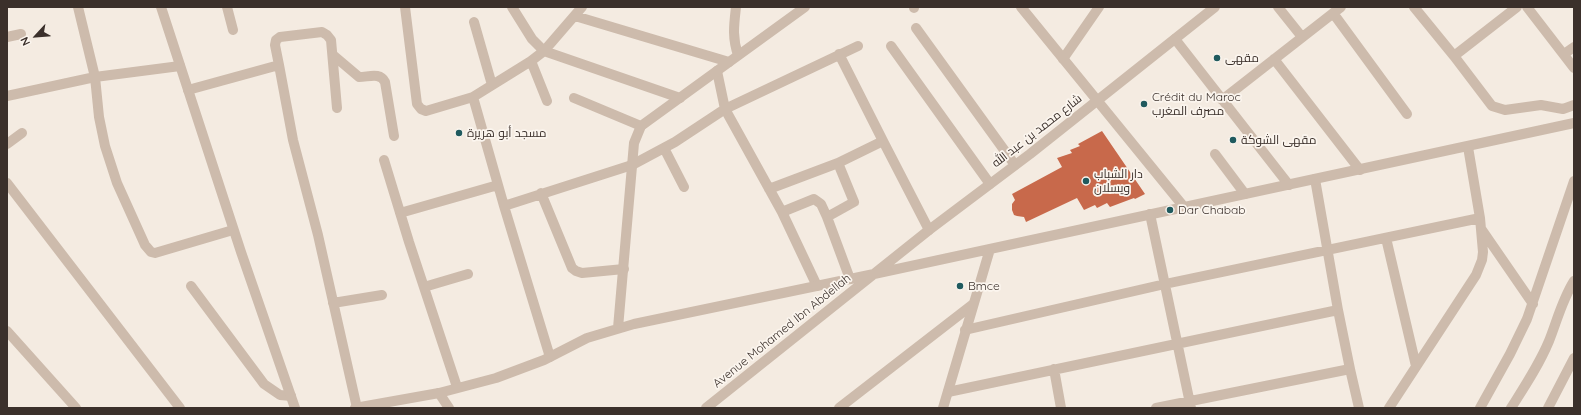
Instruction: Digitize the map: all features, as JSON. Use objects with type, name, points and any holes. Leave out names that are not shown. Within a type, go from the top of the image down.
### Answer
[{"type":"street","points":[[78,7],[95,77],[99,117],[105,146],[117,183],[145,245],[151,252],[155,253],[233,230]]},
{"type":"street","points":[[161,7],[233,230],[295,408]]},
{"type":"street","points":[[227,7],[233,30]]},
{"type":"street","points":[[405,7],[417,104],[421,109],[426,111],[473,96],[531,61],[544,51],[582,7]]},
{"type":"street","points":[[512,7],[532,39],[544,51],[680,98]]},
{"type":"street","points":[[736,7],[733,30],[734,42],[738,55]]},
{"type":"street","points":[[618,328],[634,143],[641,126],[805,7]]},
{"type":"street","points":[[1021,7],[1184,207]]},
{"type":"street","points":[[1063,59],[1099,7]]},
{"type":"street","name":"شارع محمد بن عبد الله","points":[[874,274],[1215,7]]},
{"type":"street","points":[[1278,7],[1302,37]]},
{"type":"street","points":[[1414,7],[1492,106],[1505,110],[1541,105],[1563,109],[1574,104]]},
{"type":"street","points":[[1527,7],[1574,68]]},
{"type":"street","points":[[1454,56],[1512,9]]},
{"type":"street","points":[[1222,100],[1337,10],[1407,114]]},
{"type":"street","points":[[575,16],[729,62]]},
{"type":"street","points":[[474,22],[492,85]]},
{"type":"street","points":[[916,28],[1015,165]]},
{"type":"street","points":[[337,108],[333,55],[331,40],[328,35],[322,32],[280,37],[276,40],[275,45],[293,140],[318,235],[356,408],[438,393],[496,378],[550,357],[587,338],[634,324],[1468,147],[1574,123]]},
{"type":"street","points":[[7,38],[21,34]]},
{"type":"street","points":[[1175,39],[1289,185]]},
{"type":"street","points":[[504,206],[632,165],[701,126],[725,109],[858,46]]},
{"type":"street","points":[[891,46],[990,184]]},
{"type":"street","points":[[1564,54],[1574,46]]},
{"type":"street","points":[[839,54],[882,141],[929,230]]},
{"type":"street","points":[[333,55],[359,77],[379,75],[382,77],[385,82],[394,136]]},
{"type":"street","points":[[1274,59],[1360,170]]},
{"type":"street","points":[[531,61],[547,101]]},
{"type":"street","points":[[188,90],[279,64]]},
{"type":"street","points":[[7,96],[95,77],[180,66]]},
{"type":"street","points":[[717,71],[725,109],[782,212],[817,286]]},
{"type":"street","points":[[473,96],[504,206],[550,357]]},
{"type":"street","points":[[574,98],[641,126]]},
{"type":"street","points":[[7,144],[22,133]]},
{"type":"street","points":[[769,189],[838,163],[882,141]]},
{"type":"street","points":[[1389,408],[1476,275],[1482,260],[1483,252],[1480,218],[1468,147]]},
{"type":"street","points":[[664,148],[684,187]]},
{"type":"street","points":[[1215,154],[1245,194]]},
{"type":"street","points":[[384,160],[457,387]]},
{"type":"street","points":[[827,217],[854,202],[838,163]]},
{"type":"street","points":[[1315,179],[1338,310],[1359,408]]},
{"type":"street","points":[[1480,408],[1510,354],[1533,304],[1574,181]]},
{"type":"street","points":[[7,183],[180,408]]},
{"type":"street","points":[[400,213],[498,185]]},
{"type":"street","points":[[542,193],[572,268],[582,273],[624,269]]},
{"type":"street","points":[[782,212],[814,199],[821,204],[850,279]]},
{"type":"street","points":[[1150,214],[1190,405]]},
{"type":"street","points":[[965,330],[1165,284],[1480,218]]},
{"type":"street","points":[[1481,229],[1533,304]]},
{"type":"street","points":[[1386,238],[1416,366]]},
{"type":"street","points":[[943,408],[972,305],[990,249]]},
{"type":"street","points":[[424,287],[468,274]]},
{"type":"street","name":"Avenue Mohamed Ibn Abdellah","points":[[706,408],[874,274]]},
{"type":"street","points":[[1511,408],[1538,364],[1549,340],[1561,306],[1574,281]]},
{"type":"street","points":[[191,286],[264,384],[280,395],[291,396]]},
{"type":"street","points":[[333,303],[382,295]]},
{"type":"street","points":[[839,408],[972,305]]},
{"type":"street","points":[[948,392],[1338,310]]},
{"type":"street","points":[[7,331],[76,408]]},
{"type":"street","points":[[1548,408],[1574,358]]},
{"type":"street","points":[[1054,369],[1061,408]]},
{"type":"street","points":[[1156,408],[1190,405],[1350,369]]},
{"type":"street","points":[[438,393],[449,408]]},
{"type":"building","name":"دار الشباب ويسلان","points":[[1102,131],[1145,194],[1135,199],[1134,198],[1110,207],[1107,203],[1097,208],[1095,205],[1084,210],[1077,198],[1026,222],[1024,217],[1014,215],[1012,204],[1015,200],[1012,194],[1062,167],[1057,158],[1072,153],[1070,150],[1080,146],[1078,144]]},
{"type":"place","name":"مقهى","points":[[1217,58]]},
{"type":"place","name":"Crédit du Maroc مصرف المغرب","points":[[1144,104]]},
{"type":"place","name":"مسجد أبو هريرة","points":[[459,133]]},
{"type":"place","name":"مقهى الشوكة","points":[[1233,140]]},
{"type":"place","name":"دار الشباب ويسلان","points":[[1086,181]]},
{"type":"place","name":"Dar Chabab","points":[[1170,210]]},
{"type":"place","name":"Bmce","points":[[960,286]]}]
